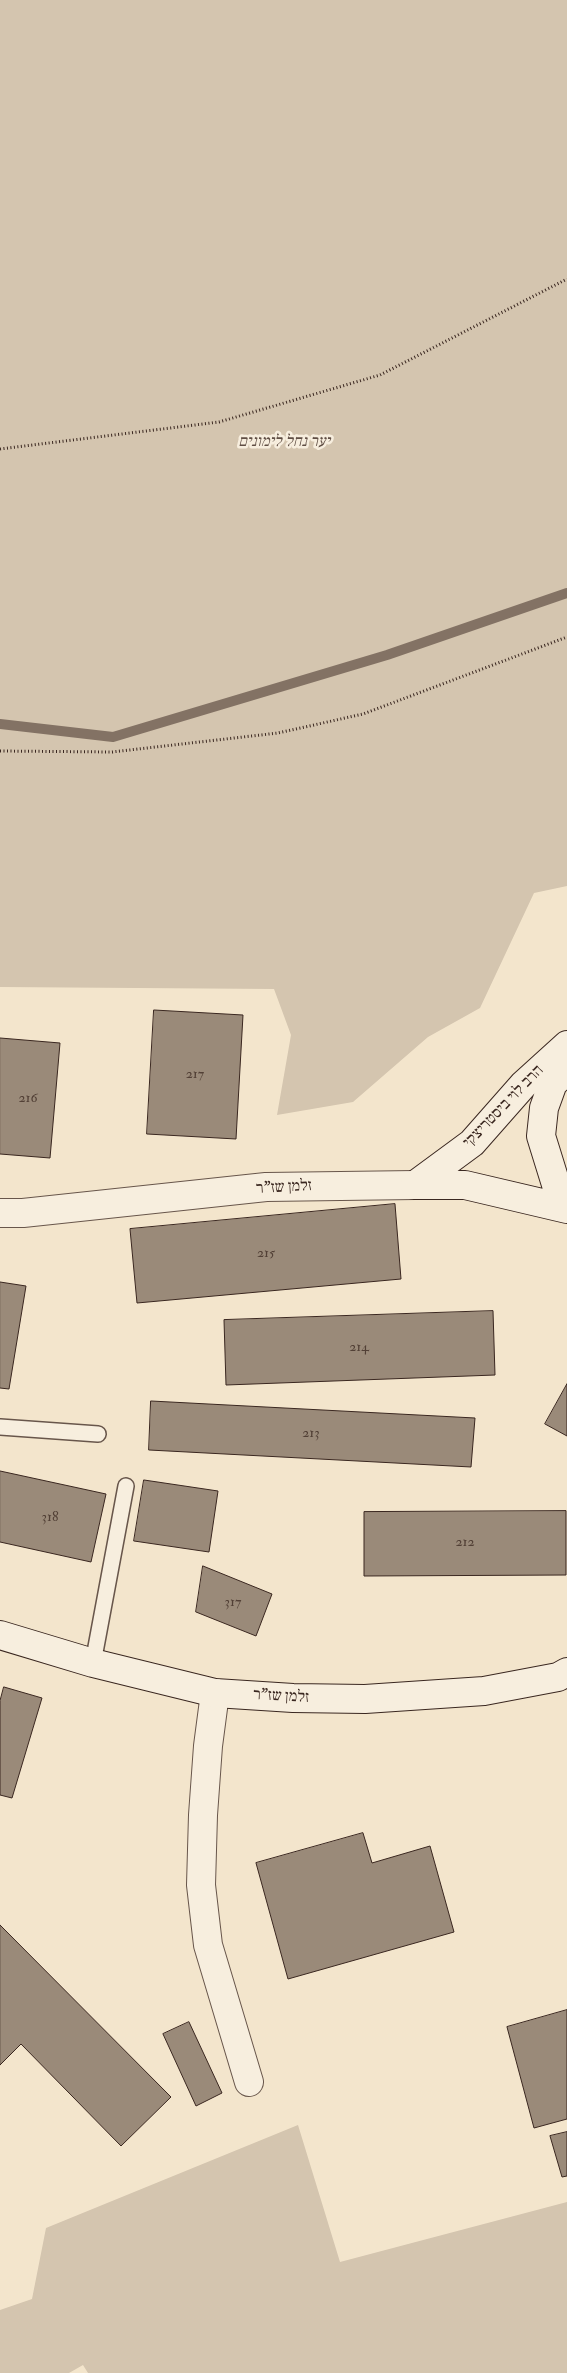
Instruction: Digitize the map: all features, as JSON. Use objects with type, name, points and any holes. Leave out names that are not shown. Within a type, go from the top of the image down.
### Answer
[{"type":"street","name":"הרב לוי ביסטריצקי","points":[[415,1185],[472,1143],[524,1084],[567,1046]]},
{"type":"street","name":"הרב לוי ביסטריצקי","points":[[565,1208],[541,1136],[544,1108],[553,1083],[567,1071]]},
{"type":"street","name":"זלמן שז\"ר","points":[[0,1213],[22,1214],[266,1187],[415,1185],[465,1185],[565,1208]]},
{"type":"street","name":"זלמן שז\"ר","points":[[0,1634],[93,1663],[215,1692],[293,1698],[365,1699],[484,1691],[558,1677],[567,1672]]},
{"type":"street","points":[[215,1692],[202,1815],[201,1885],[208,1945],[249,2082]]},
{"type":"lane","points":[[0,1427],[98,1434]]},
{"type":"lane","points":[[93,1663],[126,1486]]},
{"type":"path","points":[[0,449],[219,422],[380,375],[567,279]]},
{"type":"path","points":[[0,751],[112,752],[278,733],[363,714],[567,637]]},
{"type":"green space","name":"יער נחל לימונים","points":[[0,0],[567,0],[567,886],[534,893],[480,1008],[428,1037],[353,1102],[277,1115],[291,1035],[274,989],[0,987]]},
{"type":"green space","points":[[298,2125],[340,2262],[567,2202],[567,2373],[88,2373],[83,2365],[69,2373],[0,2373],[0,2310],[32,2299],[46,2228]]},
{"type":"building","points":[[154,1010],[243,1015],[236,1139],[147,1134]]},
{"type":"building","points":[[0,1038],[60,1043],[50,1158],[0,1154]]},
{"type":"building","points":[[395,1204],[401,1279],[137,1303],[130,1229]]},
{"type":"building","points":[[0,1282],[26,1286],[9,1389],[0,1388]]},
{"type":"building","points":[[493,1311],[495,1375],[226,1385],[224,1320]]},
{"type":"building","points":[[567,1384],[567,1436],[545,1424]]},
{"type":"building","points":[[151,1401],[475,1418],[471,1467],[149,1450]]},
{"type":"building","points":[[0,1471],[106,1494],[91,1562],[0,1542]]},
{"type":"building","points":[[144,1480],[218,1491],[209,1552],[134,1541]]},
{"type":"building","points":[[566,1511],[566,1575],[364,1576],[364,1512]]},
{"type":"building","points":[[203,1566],[272,1594],[256,1636],[196,1612]]},
{"type":"building","points":[[4,1687],[42,1698],[12,1798],[0,1795],[0,1701]]},
{"type":"building","points":[[363,1833],[372,1863],[430,1846],[454,1932],[288,1979],[256,1863]]},
{"type":"building","points":[[0,1925],[171,2097],[121,2146],[21,2044],[0,2065]]},
{"type":"building","points":[[567,2010],[567,2119],[534,2128],[507,2027]]},
{"type":"building","points":[[189,2022],[222,2093],[196,2106],[163,2034]]},
{"type":"building","points":[[567,2132],[567,2176],[562,2177],[550,2136]]},
{"type":"waterway","points":[[0,724],[113,737],[387,655],[567,593]]}]
